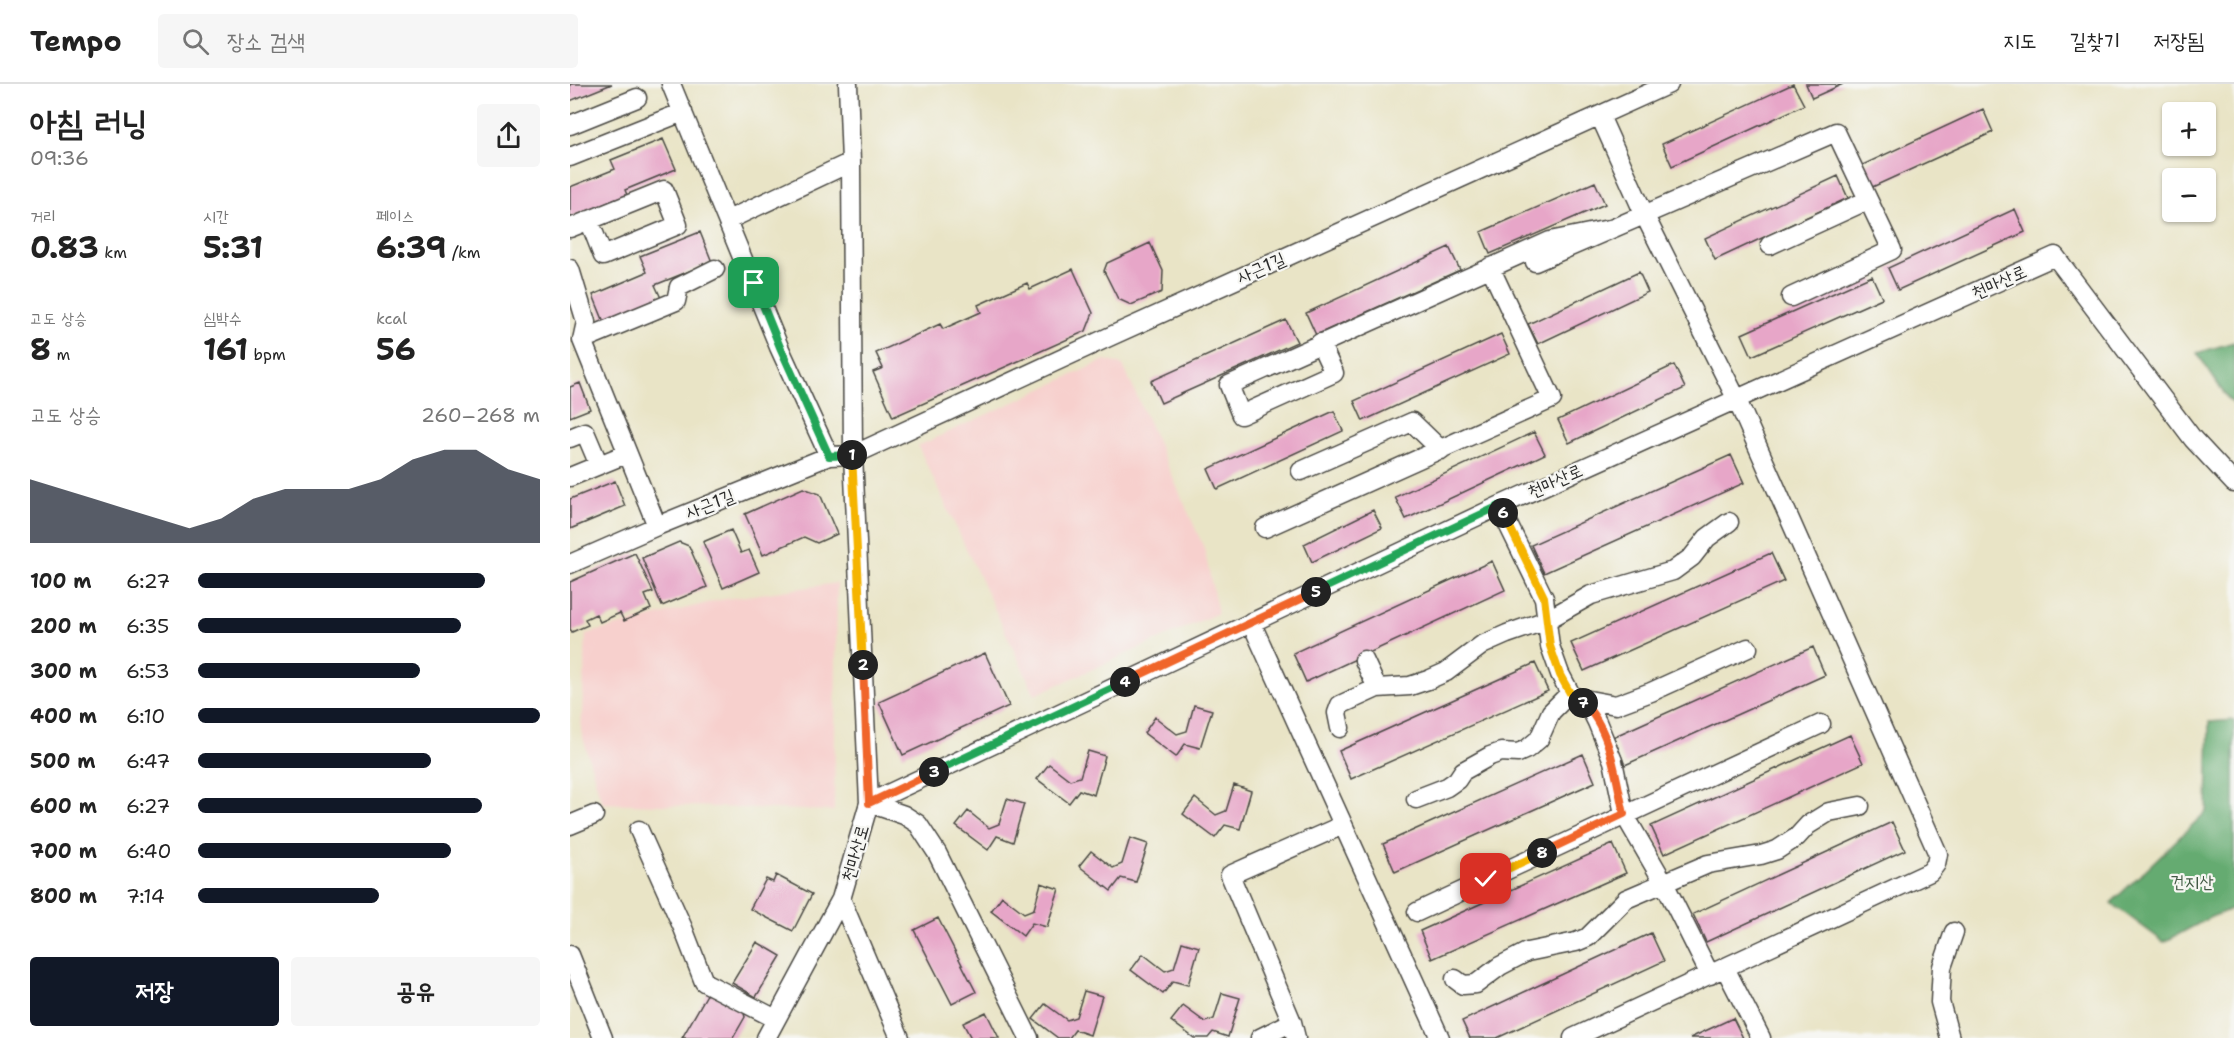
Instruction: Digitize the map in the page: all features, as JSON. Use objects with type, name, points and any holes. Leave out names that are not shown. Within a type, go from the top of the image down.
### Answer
[{"type":"street","points":[[671,84],[780,347],[829,456]]},
{"type":"street","points":[[848,84],[851,162],[853,455],[869,803],[904,815],[918,824],[937,853],[1029,1038]]},
{"type":"street","name":"사근1길","points":[[570,564],[829,456],[853,455],[1669,84]]},
{"type":"street","points":[[570,125],[637,98]]},
{"type":"street","points":[[570,157],[683,112]]},
{"type":"street","points":[[1573,1038],[1930,872],[1936,864],[1938,854],[1737,400],[1645,216],[1600,116]]},
{"type":"street","points":[[1535,262],[1836,132],[1892,250],[1791,297]]},
{"type":"street","points":[[728,220],[851,162]]},
{"type":"street","points":[[570,228],[589,220],[664,190],[678,225],[603,256],[589,220]]},
{"type":"street","points":[[1770,245],[1868,200]]},
{"type":"street","points":[[1320,343],[1334,373],[1242,415],[1229,385],[1320,343],[1550,241],[1614,228]]},
{"type":"street","name":"천마산로","points":[[766,1038],[841,899],[869,803],[1499,506],[2055,256],[2193,439],[2234,483]]},
{"type":"street","points":[[1265,528],[1552,399],[1490,267]]},
{"type":"street","points":[[570,268],[579,331],[657,526]]},
{"type":"street","points":[[579,331],[676,301],[678,287],[715,269]]},
{"type":"street","points":[[1301,471],[1412,422],[1441,450]]},
{"type":"street","points":[[570,438],[585,432],[599,465]]},
{"type":"street","points":[[570,477],[627,454]]},
{"type":"street","points":[[1499,506],[1544,597],[1550,646],[1560,675],[1574,696],[1591,710],[1607,742],[1624,814],[1717,972],[1761,1038]]},
{"type":"street","points":[[1340,728],[1337,713],[1340,705],[1377,688],[1410,686],[1428,680],[1446,672],[1471,652],[1492,640],[1547,620],[1599,591],[1673,571],[1692,557],[1707,538],[1730,522]]},
{"type":"street","points":[[1251,622],[1440,1038]]},
{"type":"street","points":[[1416,799],[1447,787],[1457,780],[1463,771],[1490,756],[1501,752],[1518,753],[1527,749],[1539,739],[1551,712],[1574,696],[1616,705],[1651,692],[1748,648]]},
{"type":"street","points":[[1364,660],[1377,688]]},
{"type":"street","points":[[1417,912],[1821,724]]},
{"type":"street","points":[[1455,979],[1463,984],[1476,984],[1500,966],[1527,952],[1576,942],[1588,937],[1626,899],[1708,864],[1777,850],[1797,837],[1808,825],[1829,812],[1860,806]]},
{"type":"street","points":[[570,825],[594,815]]},
{"type":"street","points":[[1260,1038],[1294,1030],[1230,875],[1343,825]]},
{"type":"street","points":[[639,830],[704,982],[776,1019]]},
{"type":"street","points":[[841,899],[900,1038]]},
{"type":"street","points":[[1950,1038],[1940,1002],[1942,967],[1954,932]]},
{"type":"street","points":[[570,955],[603,1038]]},
{"type":"shaded area","points":[[1105,360],[1123,365],[1204,548],[1218,613],[1035,695],[918,446]]},
{"type":"shaded area","points":[[837,583],[834,811],[602,803],[581,731],[586,634],[719,600]]},
{"type":"green space","points":[[2234,342],[2234,404],[2227,398],[2197,353]]},
{"type":"green space","name":"건지산","points":[[2234,720],[2234,908],[2211,917],[2164,942],[2111,903],[2207,811],[2209,722]]},
{"type":"building","points":[[570,84],[612,84],[570,101]]},
{"type":"building","points":[[1793,84],[1804,105],[1672,166],[1662,144]]},
{"type":"building","points":[[1806,84],[1843,84],[1812,98]]},
{"type":"building","points":[[1983,109],[1993,132],[1868,189],[1858,167]]},
{"type":"building","points":[[663,139],[676,169],[625,190],[627,195],[570,218],[570,187],[615,169],[611,160]]},
{"type":"building","points":[[1838,176],[1848,198],[1715,260],[1705,238]]},
{"type":"building","points":[[1595,182],[1605,204],[1490,254],[1481,232]]},
{"type":"building","points":[[2015,209],[2025,232],[1898,290],[1888,268]]},
{"type":"building","points":[[700,232],[712,262],[655,285],[661,298],[604,322],[593,295],[647,272],[640,256]]},
{"type":"building","points":[[1150,243],[1163,271],[1162,292],[1131,305],[1118,299],[1104,271],[1107,263]]},
{"type":"building","points":[[1449,247],[1460,270],[1316,335],[1306,313]]},
{"type":"building","points":[[1073,269],[1093,313],[1086,331],[893,417],[873,372],[883,368],[876,353],[940,324],[943,329],[981,312],[978,305],[1027,283],[1030,289]]},
{"type":"building","points":[[1639,272],[1648,292],[1538,344],[1528,324]]},
{"type":"building","points":[[1872,276],[1882,298],[1752,356],[1742,334]]},
{"type":"building","points":[[1286,320],[1297,342],[1161,403],[1151,381]]},
{"type":"building","points":[[1501,334],[1510,354],[1363,421],[1354,401]]},
{"type":"building","points":[[1674,365],[1685,388],[1569,443],[1558,420]]},
{"type":"building","points":[[580,383],[590,409],[570,417],[570,387]]},
{"type":"building","points":[[1334,411],[1343,431],[1217,489],[1208,469]]},
{"type":"building","points":[[1534,432],[1545,454],[1406,519],[1395,497]]},
{"type":"building","points":[[1731,455],[1744,483],[1544,573],[1531,545]]},
{"type":"building","points":[[615,481],[625,506],[570,529],[570,499]]},
{"type":"building","points":[[803,488],[820,494],[837,534],[817,543],[804,537],[763,555],[745,514]]},
{"type":"building","points":[[1373,510],[1382,528],[1312,562],[1304,544]]},
{"type":"building","points":[[731,530],[741,553],[749,550],[759,572],[723,588],[703,542]]},
{"type":"building","points":[[679,542],[689,546],[707,587],[662,606],[642,558]]},
{"type":"building","points":[[635,553],[653,592],[645,595],[651,609],[624,621],[620,613],[600,622],[596,614],[585,619],[588,625],[572,632],[570,629],[570,582]]},
{"type":"building","points":[[1771,553],[1784,581],[1584,671],[1571,643]]},
{"type":"building","points":[[1492,561],[1505,590],[1306,682],[1293,653]]},
{"type":"building","points":[[1813,647],[1825,675],[1625,765],[1613,737]]},
{"type":"building","points":[[985,653],[1009,706],[903,755],[879,702]]},
{"type":"building","points":[[1535,663],[1548,691],[1351,779],[1339,751]]},
{"type":"building","points":[[1194,705],[1212,710],[1200,748],[1185,744],[1176,757],[1144,733],[1155,717],[1177,734],[1187,731]]},
{"type":"building","points":[[1850,735],[1863,763],[1664,854],[1651,826]]},
{"type":"building","points":[[1088,751],[1105,756],[1094,795],[1079,790],[1069,803],[1037,779],[1049,764],[1070,780],[1080,777]]},
{"type":"building","points":[[1583,754],[1595,782],[1395,872],[1383,844]]},
{"type":"building","points":[[1234,785],[1251,791],[1240,829],[1225,825],[1215,838],[1183,814],[1195,798],[1216,815],[1226,811]]},
{"type":"building","points":[[1007,799],[1024,804],[1013,842],[997,836],[988,850],[956,826],[968,811],[989,828],[999,824]]},
{"type":"building","points":[[1892,822],[1905,850],[1706,942],[1693,914]]},
{"type":"building","points":[[1130,838],[1148,844],[1136,882],[1121,878],[1111,891],[1079,866],[1091,851],[1113,868],[1122,864]]},
{"type":"building","points":[[1613,844],[1626,873],[1432,959],[1420,931]]},
{"type":"building","points":[[776,875],[812,894],[793,931],[750,909],[766,879],[773,882]]},
{"type":"building","points":[[1041,883],[1059,889],[1047,927],[1032,923],[1023,936],[991,911],[1002,896],[1024,913],[1034,909]]},
{"type":"building","points":[[938,918],[976,992],[952,1004],[914,930]]},
{"type":"building","points":[[1651,933],[1664,961],[1497,1038],[1470,1038],[1462,1021]]},
{"type":"building","points":[[757,942],[781,956],[756,997],[732,983]]},
{"type":"building","points":[[1182,942],[1199,947],[1188,985],[1173,981],[1163,994],[1131,970],[1143,954],[1165,971],[1174,968]]},
{"type":"building","points":[[709,991],[743,1010],[745,1017],[733,1038],[682,1038]]},
{"type":"building","points":[[1084,991],[1102,996],[1090,1035],[1075,1030],[1069,1038],[1058,1038],[1033,1019],[1045,1004],[1067,1020],[1076,1017]]},
{"type":"building","points":[[1222,993],[1240,998],[1228,1037],[1213,1032],[1208,1038],[1194,1038],[1171,1021],[1183,1006],[1205,1022],[1214,1019]]},
{"type":"building","points":[[986,1012],[999,1038],[971,1038],[963,1023]]},
{"type":"building","points":[[1733,1018],[1743,1038],[1690,1038]]},
{"type":"route","points":[[754,283],[829,456],[853,455],[869,803],[1499,506],[1544,597],[1550,646],[1560,675],[1570,693],[1591,710],[1607,742],[1624,814],[1486,879]]}]
